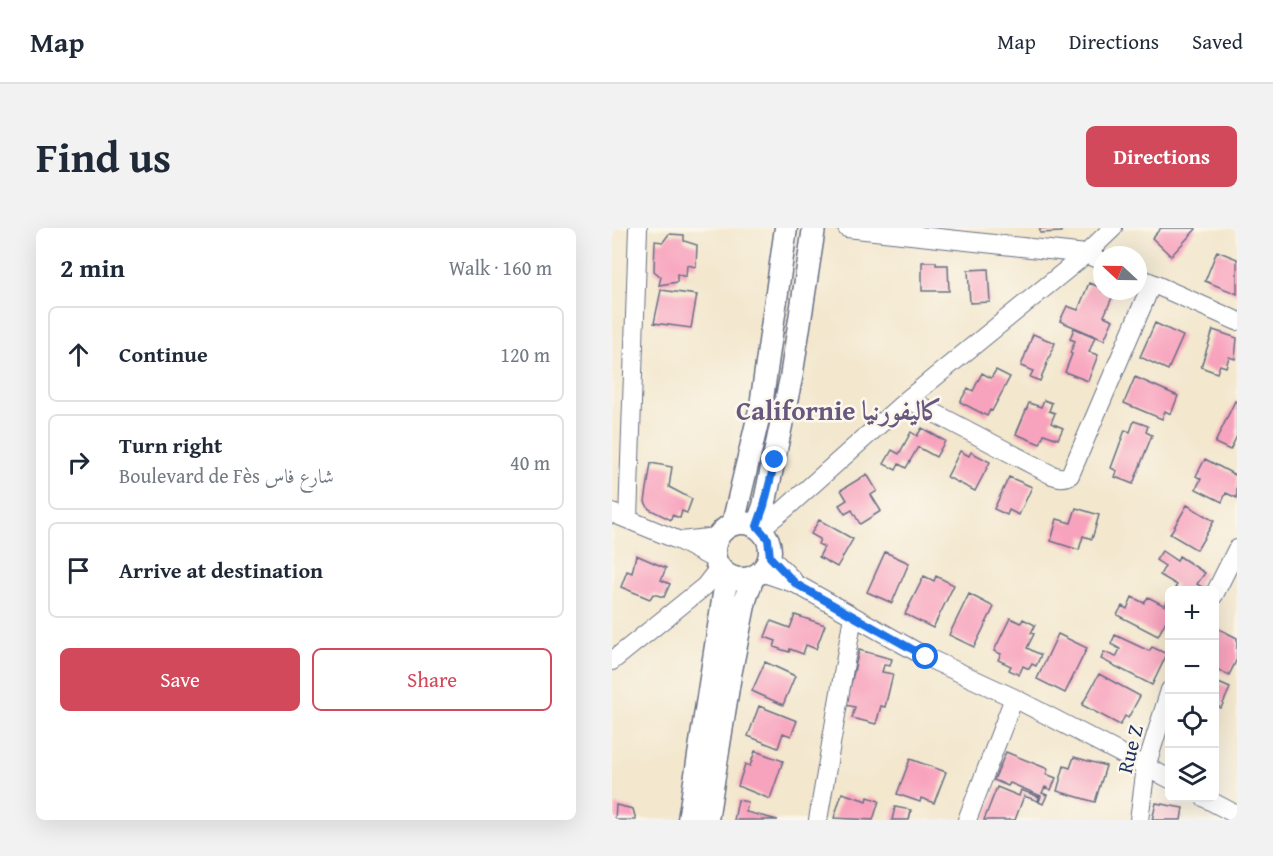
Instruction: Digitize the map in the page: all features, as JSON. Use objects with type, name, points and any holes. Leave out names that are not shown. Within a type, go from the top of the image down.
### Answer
[{"type":"main road","points":[[689,820],[721,568],[714,549],[725,531],[761,406],[786,228]]},
{"type":"main road","points":[[707,820],[730,675],[745,600],[762,550],[764,506],[791,378],[814,228]]},
{"type":"main road","points":[[725,531],[741,522],[762,550]]},
{"type":"main road","points":[[721,568],[735,578],[762,550]]},
{"type":"street","points":[[612,661],[705,586],[721,568],[680,541],[620,516],[638,228]]},
{"type":"street","points":[[847,228],[965,234],[1093,258]]},
{"type":"street","points":[[1102,246],[1113,228]]},
{"type":"street","points":[[1093,259],[908,399],[785,509],[762,550],[796,584],[926,657],[1014,698],[1165,776]]},
{"type":"street","points":[[1147,281],[1237,321]]},
{"type":"street","points":[[908,399],[1050,474],[1059,478],[1066,477],[1070,475],[1137,300]]},
{"type":"street","points":[[680,541],[725,531]]},
{"type":"street","points":[[1219,587],[1237,549]]},
{"type":"street","points":[[818,820],[853,616]]},
{"type":"street","name":"Rue Z","points":[[1139,820],[1146,767],[1169,694]]},
{"type":"street","points":[[967,820],[1014,698]]},
{"type":"street","points":[[1212,802],[1237,814]]},
{"type":"building","points":[[1040,228],[1061,228],[1061,232],[1040,233]]},
{"type":"building","points":[[1161,228],[1196,229],[1171,256],[1152,238]]},
{"type":"building","points":[[669,234],[684,235],[684,241],[697,245],[696,267],[687,265],[686,277],[677,274],[677,282],[659,285],[661,277],[654,271],[655,241],[663,242]]},
{"type":"building","points":[[1217,251],[1237,259],[1237,294],[1205,281]]},
{"type":"building","points":[[922,262],[948,265],[949,291],[922,291]]},
{"type":"building","points":[[988,269],[990,302],[970,303],[968,270]]},
{"type":"building","points":[[1089,283],[1093,285],[1093,300],[1111,300],[1104,316],[1113,320],[1104,340],[1060,321],[1067,306],[1078,310]]},
{"type":"building","points":[[661,290],[697,295],[691,328],[654,323]]},
{"type":"building","points":[[1155,323],[1183,336],[1168,370],[1140,357]]},
{"type":"building","points":[[1074,328],[1095,337],[1089,352],[1098,355],[1088,381],[1065,372],[1075,341],[1070,339]]},
{"type":"building","points":[[1213,330],[1237,338],[1235,359],[1229,357],[1226,367],[1220,365],[1217,373],[1201,367]]},
{"type":"building","points":[[1033,334],[1055,343],[1040,381],[1030,377],[1033,371],[1021,366]]},
{"type":"building","points":[[996,370],[1010,377],[987,416],[960,402],[968,388],[973,391],[982,373],[991,378]]},
{"type":"building","points":[[1135,377],[1178,396],[1171,414],[1165,411],[1162,419],[1124,403]]},
{"type":"building","points":[[1044,400],[1052,403],[1049,411],[1055,413],[1051,423],[1063,428],[1058,439],[1044,434],[1040,444],[1016,434],[1029,403],[1041,407]]},
{"type":"building","points":[[1235,401],[1237,402],[1237,436],[1230,450],[1215,443]]},
{"type":"building","points":[[1134,421],[1148,426],[1146,432],[1152,435],[1133,484],[1115,477],[1117,471],[1111,468],[1125,430],[1130,432]]},
{"type":"building","points":[[922,428],[945,441],[936,457],[918,447],[906,468],[899,464],[896,470],[884,464],[892,450],[899,454],[911,432],[917,436]]},
{"type":"building","points":[[960,451],[969,456],[971,452],[990,462],[975,491],[947,477]]},
{"type":"building","points":[[1205,459],[1237,476],[1237,498],[1226,493],[1222,502],[1196,489],[1201,479],[1196,476]]},
{"type":"building","points":[[651,463],[672,467],[669,487],[692,499],[687,513],[682,511],[680,518],[672,515],[671,520],[649,509],[645,502]]},
{"type":"building","points":[[867,474],[877,491],[871,495],[881,511],[860,524],[852,510],[845,514],[839,505],[847,500],[841,490]]},
{"type":"building","points":[[1009,477],[1032,487],[1019,515],[1009,510],[1007,515],[994,509]]},
{"type":"building","points":[[1187,505],[1214,521],[1197,550],[1170,534]]},
{"type":"building","points":[[1076,508],[1099,515],[1092,539],[1083,536],[1079,550],[1051,541],[1057,519],[1071,523]]},
{"type":"building","points":[[819,520],[853,539],[837,567],[819,557],[824,547],[818,544],[820,539],[811,534]]},
{"type":"building","points":[[1162,551],[1177,561],[1179,556],[1205,573],[1197,584],[1200,586],[1176,586],[1160,575],[1165,566],[1156,560]]},
{"type":"building","points":[[885,552],[909,563],[892,603],[867,592]]},
{"type":"building","points":[[636,555],[666,568],[661,580],[670,584],[664,597],[653,594],[650,599],[621,587],[627,571],[632,573]]},
{"type":"building","points":[[924,576],[934,581],[936,576],[954,585],[933,628],[905,614]]},
{"type":"building","points":[[969,594],[994,607],[974,647],[949,635]]},
{"type":"building","points":[[1132,597],[1144,603],[1148,597],[1165,606],[1165,623],[1158,636],[1117,615],[1122,606],[1127,609]]},
{"type":"building","points":[[795,615],[825,625],[816,649],[806,645],[803,654],[790,649],[789,652],[774,647],[776,641],[765,637],[771,621],[790,628]]},
{"type":"building","points":[[1010,618],[1021,623],[1023,619],[1035,625],[1031,633],[1034,634],[1027,648],[1041,655],[1036,666],[1032,664],[1029,669],[1023,666],[1019,675],[1009,670],[1011,666],[998,660],[1001,654],[994,651]]},
{"type":"building","points":[[1219,629],[1237,638],[1237,659],[1229,675],[1219,670]]},
{"type":"building","points":[[1058,634],[1087,648],[1065,693],[1037,679]]},
{"type":"building","points":[[1115,635],[1149,651],[1152,647],[1165,653],[1165,658],[1152,685],[1101,659],[1104,652],[1116,657],[1120,649],[1111,644]]},
{"type":"building","points":[[859,650],[892,659],[890,666],[884,665],[882,672],[893,674],[885,707],[881,706],[876,724],[852,718],[855,707],[846,705]]},
{"type":"building","points":[[765,662],[795,676],[783,705],[752,691]]},
{"type":"building","points":[[1099,674],[1140,696],[1128,718],[1125,716],[1120,725],[1082,705]]},
{"type":"building","points":[[1219,683],[1230,688],[1221,708],[1219,707]]},
{"type":"building","points":[[759,706],[797,721],[791,736],[783,733],[778,748],[748,736]]},
{"type":"building","points":[[755,751],[783,761],[770,799],[738,786],[745,764],[750,766]]},
{"type":"building","points":[[1006,752],[1048,769],[1046,774],[1056,778],[1051,790],[1045,787],[1042,793],[1047,795],[1043,804],[1039,802],[1041,796],[1010,783],[1008,786],[994,780]]},
{"type":"building","points":[[1074,757],[1106,766],[1095,802],[1057,791],[1064,766],[1070,768]]},
{"type":"building","points":[[910,759],[946,772],[934,803],[921,798],[920,802],[897,794]]},
{"type":"building","points":[[997,787],[1019,796],[1021,790],[1039,797],[1038,801],[1024,796],[1015,820],[984,820]]},
{"type":"building","points":[[842,793],[867,801],[868,797],[879,801],[873,820],[834,818]]},
{"type":"building","points":[[738,800],[748,802],[746,812],[778,820],[734,820]]},
{"type":"building","points":[[1156,803],[1183,808],[1181,820],[1152,820]]},
{"type":"building","points":[[616,805],[633,809],[636,820],[615,820]]},
{"type":"building","points":[[895,807],[911,810],[909,820],[892,820]]},
{"type":"district","name":"Californie كاليفورنيا","points":[[839,410]]},
{"type":"route","points":[[775,460],[757,526],[768,539],[771,548],[770,557],[796,584],[926,657]]}]
